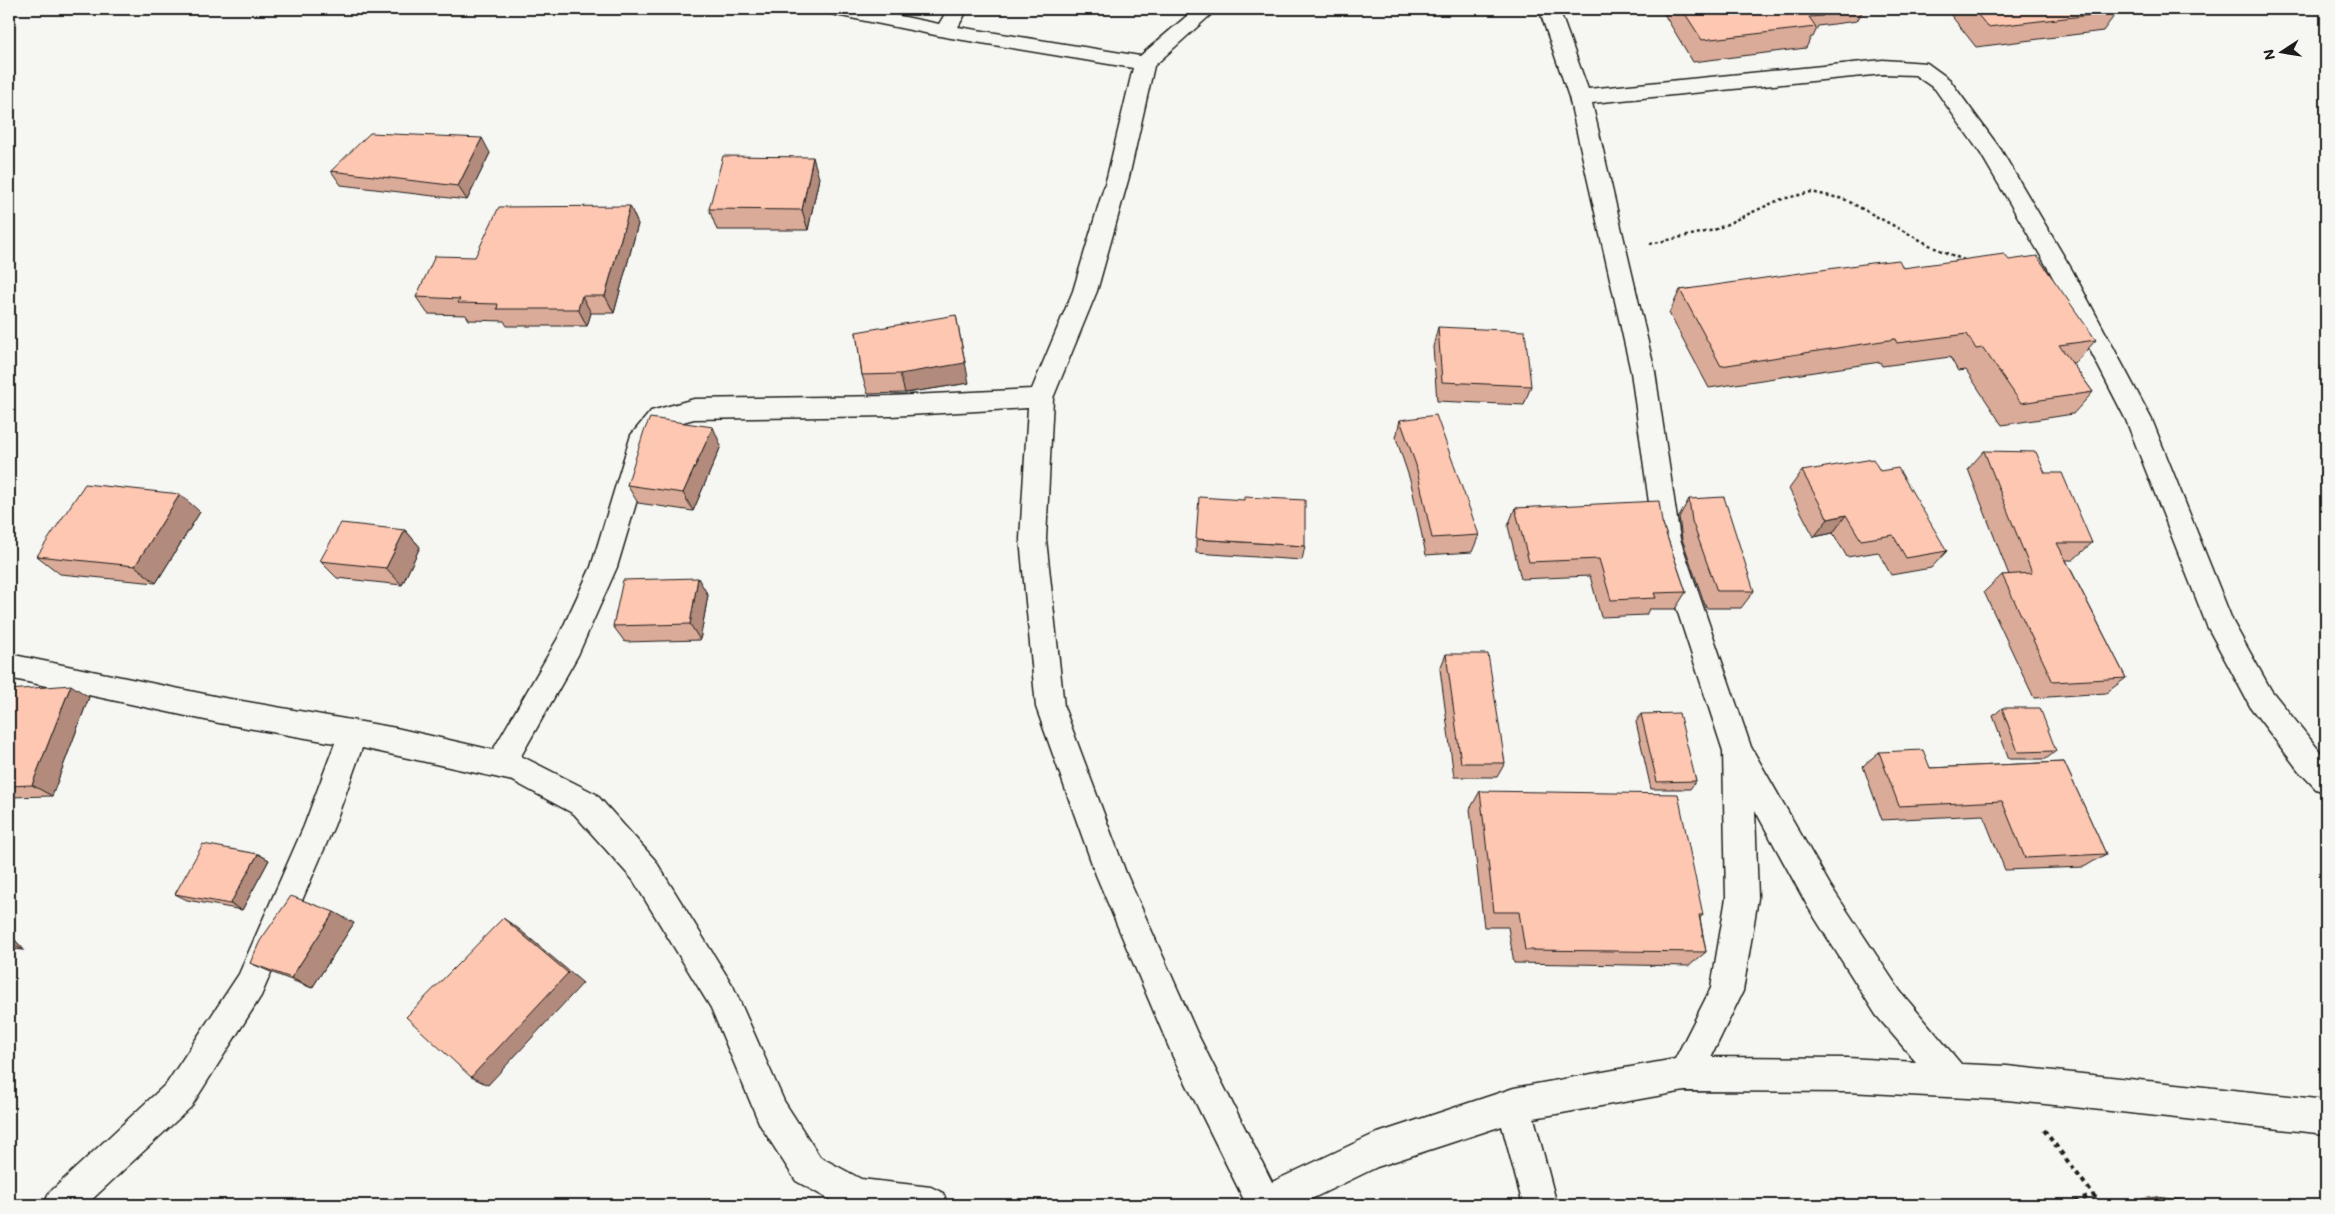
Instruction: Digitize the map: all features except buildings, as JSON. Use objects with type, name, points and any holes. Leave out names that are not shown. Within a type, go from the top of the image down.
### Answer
[{"type":"street","points":[[836,9],[944,31],[1144,63]]},
{"type":"street","points":[[944,31],[958,9]]},
{"type":"street","points":[[1207,9],[1144,63],[1118,177],[1085,291],[1041,398],[1033,539],[1050,707],[1115,884],[1185,1045],[1262,1204],[1372,1152],[1514,1105],[1685,1074],[1848,1076],[2007,1083],[2326,1116]]},
{"type":"street","points":[[1549,9],[1580,97],[1643,372],[1667,540],[1738,751],[1820,896],[1888,1003],[1954,1081]]},
{"type":"street","points":[[1580,97],[1883,67],[1920,68],[1942,84],[1990,150],[2060,270],[2139,420],[2220,626],[2261,699],[2309,761],[2326,778]]},
{"type":"street","points":[[500,765],[568,646],[604,567],[644,435],[660,418],[694,409],[891,406],[1041,398]]},
{"type":"street","points":[[9,666],[219,710],[353,733],[518,769],[585,804],[644,870],[722,997],[772,1113],[808,1169],[857,1196],[931,1205]]},
{"type":"street","points":[[62,1205],[179,1095],[250,985],[319,826],[353,733]]},
{"type":"street","points":[[1685,1074],[1727,991],[1742,898],[1738,751]]},
{"type":"street","points":[[1514,1105],[1540,1205]]},
{"type":"path","points":[[1615,251],[1714,230],[1779,200],[1811,192],[1844,199],[1935,248],[1963,260],[1973,261]]},
{"type":"path","points":[[2007,1083],[2101,1205]]},
{"type":"path","points":[[2066,1205],[2094,1195]]}]
